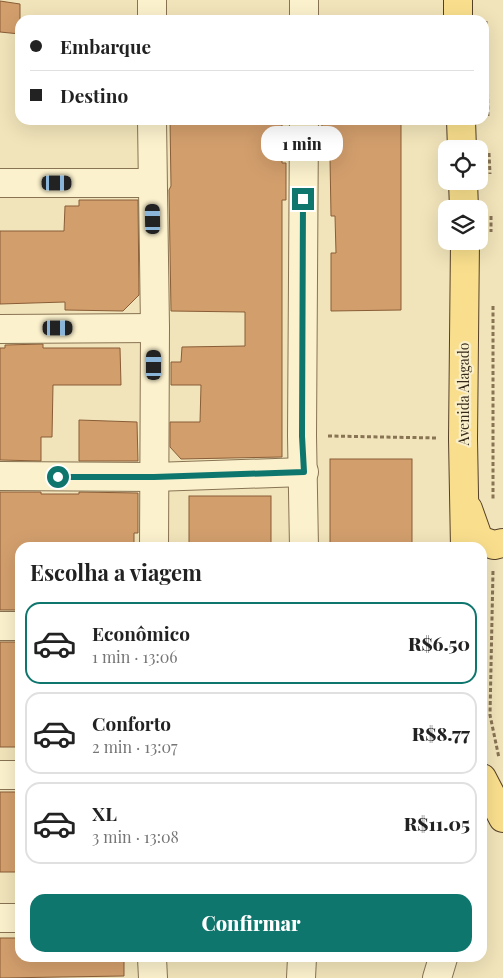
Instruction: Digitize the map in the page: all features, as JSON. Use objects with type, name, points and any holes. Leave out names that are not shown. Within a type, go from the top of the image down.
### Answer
[{"type":"main road","points":[[458,0],[458,15]]},
{"type":"main road","points":[[462,125],[462,140]]},
{"type":"main road","name":"Avenida Alagado","points":[[465,250],[463,439],[465,542]]},
{"type":"main road","points":[[465,501],[479,540],[486,542]]},
{"type":"main road","points":[[487,542],[503,543]]},
{"type":"main road","points":[[487,559],[503,554]]},
{"type":"main road","points":[[487,788],[503,818]]},
{"type":"street","points":[[152,0],[152,15]]},
{"type":"street","points":[[304,0],[304,15]]},
{"type":"street","points":[[152,125],[155,328],[154,542]]},
{"type":"street","points":[[304,125],[302,436],[304,542]]},
{"type":"street","points":[[0,183],[152,183]]},
{"type":"street","points":[[0,329],[155,328]]},
{"type":"street","points":[[0,476],[154,477],[304,472]]},
{"type":"street","points":[[0,626],[15,626]]},
{"type":"street","points":[[0,776],[15,776]]},
{"type":"street","points":[[0,918],[15,918]]},
{"type":"street","points":[[152,962],[152,978]]},
{"type":"street","points":[[302,962],[302,978]]},
{"type":"street","points":[[437,978],[442,962]]},
{"type":"path","points":[[302,436],[463,439]]},
{"type":"building","points":[[0,1],[20,4],[20,15],[15,15],[15,34],[0,32]]},
{"type":"building","points":[[170,125],[282,125],[282,163],[286,163],[286,200],[282,200],[282,457],[181,459],[170,447],[170,422],[200,422],[201,385],[171,385],[171,362],[181,362],[182,347],[245,346],[245,312],[171,311],[169,190],[171,186]]},
{"type":"building","points":[[322,125],[401,125],[401,310],[331,311],[331,253],[336,253],[335,216],[331,216],[330,158],[321,158]]},
{"type":"building","points":[[79,200],[138,200],[139,295],[123,311],[65,310],[65,302],[0,304],[0,231],[64,231],[65,206],[79,206]]},
{"type":"building","points":[[43,344],[43,348],[120,348],[121,385],[53,385],[52,437],[41,437],[41,461],[0,460],[0,348],[5,348],[5,345]]},
{"type":"building","points":[[79,420],[137,422],[138,461],[79,461]]},
{"type":"building","points":[[330,459],[412,459],[412,542],[330,542]]},
{"type":"building","points":[[0,492],[41,492],[41,494],[79,494],[79,492],[138,493],[138,533],[134,533],[134,542],[15,542],[15,610],[0,610]]},
{"type":"building","points":[[189,496],[271,496],[271,542],[189,542]]},
{"type":"building","points":[[0,642],[15,642],[15,747],[0,747]]},
{"type":"building","points":[[0,792],[15,792],[15,872],[0,872]]},
{"type":"building","points":[[0,938],[15,938],[15,962],[124,962],[124,976],[0,978]]},
{"type":"route","points":[[58,477],[154,477],[304,472],[302,436],[303,199]]}]
